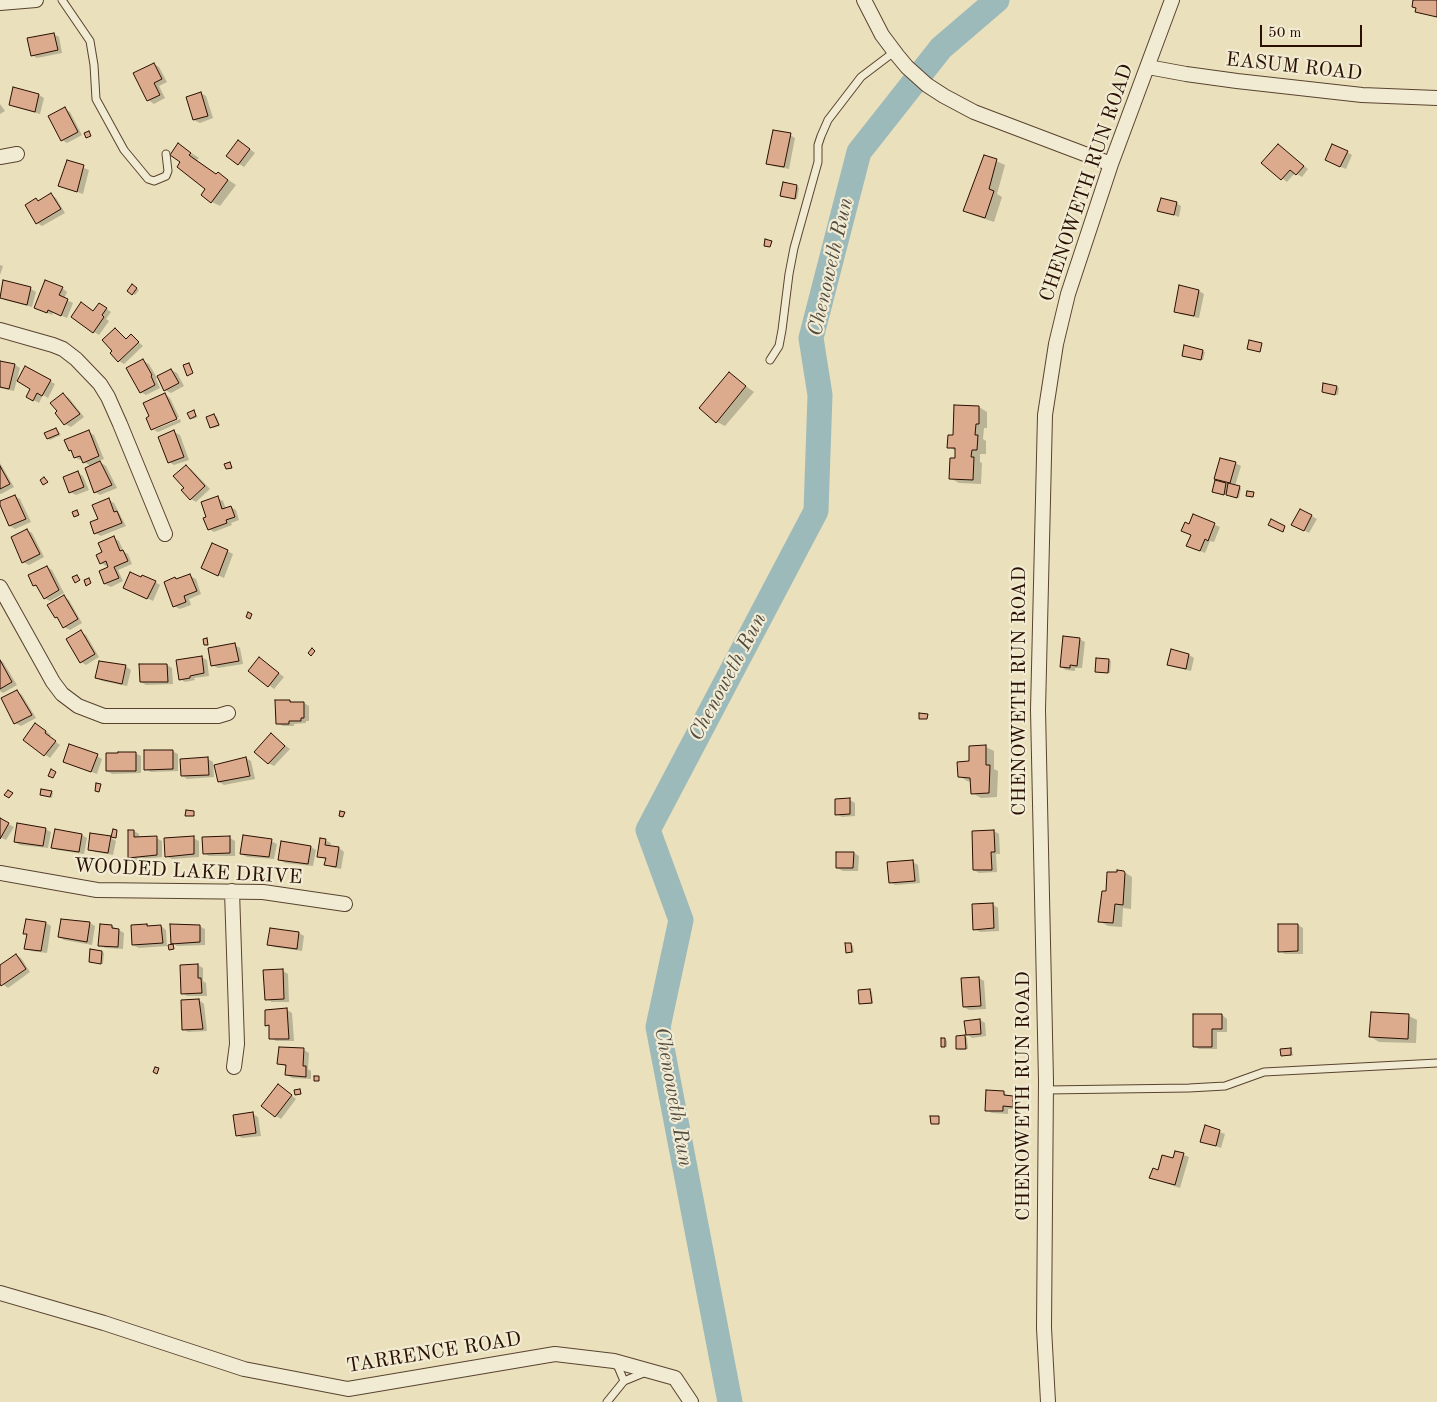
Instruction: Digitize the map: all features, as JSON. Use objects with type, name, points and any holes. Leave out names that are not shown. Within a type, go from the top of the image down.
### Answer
[{"type":"street","points":[[0,4],[36,0]]},
{"type":"street","points":[[864,0],[894,52],[907,67],[927,84],[974,112],[1112,164]]},
{"type":"street","name":"CHENOWETH RUN ROAD","points":[[1048,1402],[1044,1328],[1046,1090],[1038,710],[1045,415],[1056,344],[1068,294],[1112,164],[1172,0]]},
{"type":"street","name":"EASUM ROAD","points":[[1148,66],[1186,74],[1362,95],[1437,98]]},
{"type":"street","points":[[0,157],[17,154]]},
{"type":"street","points":[[0,330],[53,344],[63,349],[76,359],[100,384],[116,415],[165,534]]},
{"type":"street","points":[[0,587],[53,682],[62,694],[78,706],[95,714],[111,716],[218,716],[228,713]]},
{"type":"street","name":"WOODED LAKE DRIVE","points":[[0,873],[97,890],[264,892],[345,904]]},
{"type":"street","points":[[232,891],[237,1044],[234,1067]]},
{"type":"street","name":"TARRENCE ROAD","points":[[0,1293],[104,1323],[244,1368],[348,1389],[555,1354],[616,1362],[675,1378],[691,1402]]},
{"type":"lane","points":[[62,0],[90,42],[94,65],[96,99],[124,150],[148,179],[154,181],[166,176],[168,171],[166,154]]},
{"type":"lane","points":[[770,360],[779,346],[792,256],[818,162],[818,145],[821,136],[828,120],[860,77],[894,52]]},
{"type":"lane","points":[[1046,1090],[1225,1086],[1264,1072],[1437,1063]]},
{"type":"lane","points":[[616,1362],[624,1381]]},
{"type":"lane","points":[[607,1402],[624,1381],[648,1370]]},
{"type":"building","points":[[1413,0],[1437,0],[1437,17],[1415,12],[1416,8],[1412,7]]},
{"type":"building","points":[[54,33],[58,50],[31,56],[27,38]]},
{"type":"building","points":[[154,63],[162,79],[154,83],[160,95],[147,101],[133,73]]},
{"type":"building","points":[[13,87],[39,94],[35,112],[9,105]]},
{"type":"building","points":[[201,92],[208,116],[193,120],[186,97]]},
{"type":"building","points":[[65,107],[78,132],[61,141],[48,116]]},
{"type":"building","points":[[773,130],[791,133],[784,167],[766,164]]},
{"type":"building","points":[[89,131],[91,136],[86,138],[84,133]]},
{"type":"building","points":[[238,140],[250,149],[238,165],[226,156]]},
{"type":"building","points":[[178,143],[191,153],[189,155],[193,158],[228,180],[211,203],[201,195],[205,189],[177,167],[180,162],[170,155]]},
{"type":"building","points":[[1278,144],[1304,166],[1296,175],[1290,170],[1281,180],[1261,163]]},
{"type":"building","points":[[1332,144],[1348,151],[1340,167],[1325,160]]},
{"type":"building","points":[[984,155],[997,159],[989,189],[994,191],[985,218],[963,211]]},
{"type":"building","points":[[67,160],[84,165],[77,192],[58,186]]},
{"type":"building","points":[[783,182],[797,185],[795,199],[780,196]]},
{"type":"building","points":[[51,193],[61,209],[36,224],[25,205],[36,198],[38,201]]},
{"type":"building","points":[[1161,198],[1177,202],[1174,215],[1157,211]]},
{"type":"building","points":[[765,239],[772,241],[770,247],[764,246]]},
{"type":"building","points":[[3,280],[31,287],[27,305],[0,298]]},
{"type":"building","points":[[45,280],[63,287],[59,295],[68,299],[61,316],[48,310],[47,313],[34,308]]},
{"type":"building","points":[[132,284],[137,288],[132,295],[127,291]]},
{"type":"building","points":[[1179,285],[1199,290],[1194,316],[1174,312]]},
{"type":"building","points":[[81,302],[93,311],[99,303],[107,308],[102,315],[104,317],[93,333],[71,317]]},
{"type":"building","points":[[115,328],[126,339],[131,334],[139,342],[118,362],[110,353],[112,351],[102,340]]},
{"type":"building","points":[[1249,340],[1262,343],[1260,352],[1247,349]]},
{"type":"building","points":[[1184,345],[1203,350],[1201,360],[1182,356]]},
{"type":"building","points":[[143,359],[155,385],[140,393],[126,368]]},
{"type":"building","points":[[0,361],[15,364],[9,389],[0,387]]},
{"type":"building","points":[[189,363],[193,373],[187,376],[183,365]]},
{"type":"building","points":[[25,366],[51,380],[42,396],[37,393],[33,401],[26,397],[30,389],[17,381]]},
{"type":"building","points":[[171,369],[179,383],[164,391],[157,376]]},
{"type":"building","points":[[729,372],[746,386],[716,423],[699,408]]},
{"type":"building","points":[[1323,383],[1337,386],[1335,395],[1322,392]]},
{"type":"building","points":[[63,393],[80,414],[64,425],[55,413],[57,411],[50,403]]},
{"type":"building","points":[[165,393],[177,419],[151,430],[146,418],[149,416],[143,403]]},
{"type":"building","points":[[954,405],[979,406],[979,424],[976,424],[975,435],[978,435],[977,450],[972,450],[971,457],[974,457],[973,480],[949,479],[950,458],[955,458],[955,448],[947,448],[948,435],[953,435]]},
{"type":"building","points":[[194,410],[196,416],[190,419],[187,413]]},
{"type":"building","points":[[214,414],[219,425],[210,428],[206,417]]},
{"type":"building","points":[[56,428],[59,434],[47,439],[44,433]]},
{"type":"building","points":[[89,430],[99,456],[83,463],[80,456],[74,458],[64,440]]},
{"type":"building","points":[[174,430],[184,457],[168,463],[158,437]]},
{"type":"building","points":[[1220,458],[1236,462],[1230,483],[1214,479]]},
{"type":"building","points":[[100,461],[112,485],[94,493],[85,468]]},
{"type":"building","points":[[230,462],[232,468],[226,469],[224,464]]},
{"type":"building","points":[[186,465],[205,486],[190,500],[181,490],[184,488],[173,476]]},
{"type":"building","points":[[0,466],[10,484],[0,489]]},
{"type":"building","points":[[78,471],[84,487],[69,493],[63,477]]},
{"type":"building","points":[[44,477],[48,482],[43,485],[40,480]]},
{"type":"building","points":[[1215,480],[1226,483],[1224,495],[1212,492]]},
{"type":"building","points":[[1228,483],[1240,486],[1237,498],[1226,495]]},
{"type":"building","points":[[1247,491],[1254,492],[1253,497],[1246,496]]},
{"type":"building","points":[[15,495],[26,519],[9,526],[0,501]]},
{"type":"building","points":[[218,496],[222,509],[231,506],[235,517],[226,520],[227,523],[208,530],[203,518],[206,517],[201,502]]},
{"type":"building","points":[[109,498],[114,512],[117,511],[122,523],[94,534],[90,522],[98,519],[92,505]]},
{"type":"building","points":[[1300,509],[1312,515],[1304,531],[1291,525]]},
{"type":"building","points":[[77,510],[79,515],[74,517],[72,512]]},
{"type":"building","points":[[1193,514],[1215,523],[1208,541],[1205,539],[1200,551],[1186,546],[1191,535],[1181,531],[1185,522],[1189,524]]},
{"type":"building","points":[[1271,519],[1285,526],[1283,532],[1268,525]]},
{"type":"building","points":[[27,529],[40,554],[22,563],[11,537]]},
{"type":"building","points":[[114,536],[120,551],[123,550],[128,561],[114,567],[119,578],[104,584],[99,571],[108,567],[106,561],[100,564],[96,555],[102,552],[98,543]]},
{"type":"building","points":[[212,543],[228,550],[218,576],[201,568]]},
{"type":"building","points":[[47,566],[59,590],[44,599],[36,585],[33,586],[28,575]]},
{"type":"building","points":[[130,572],[156,581],[147,599],[123,588]]},
{"type":"building","points":[[190,574],[197,591],[184,596],[186,602],[173,607],[164,582],[175,577],[176,579]]},
{"type":"building","points":[[77,575],[80,580],[75,583],[72,577]]},
{"type":"building","points":[[89,578],[91,583],[86,586],[84,580]]},
{"type":"building","points":[[64,595],[78,619],[63,628],[47,605]]},
{"type":"building","points":[[248,612],[252,614],[250,619],[246,617]]},
{"type":"building","points":[[81,630],[95,654],[80,663],[66,639]]},
{"type":"building","points":[[1063,636],[1080,638],[1077,666],[1070,665],[1070,668],[1060,667]]},
{"type":"building","points":[[207,638],[208,645],[204,645],[203,639]]},
{"type":"building","points":[[235,643],[239,661],[211,666],[208,648]]},
{"type":"building","points":[[312,648],[315,651],[311,656],[308,653]]},
{"type":"building","points":[[1171,649],[1189,654],[1186,669],[1167,665]]},
{"type":"building","points":[[202,656],[204,673],[179,680],[176,660]]},
{"type":"building","points":[[259,657],[279,673],[268,687],[248,671]]},
{"type":"building","points":[[1096,658],[1109,659],[1108,673],[1095,672]]},
{"type":"building","points":[[0,660],[12,682],[0,689]]},
{"type":"building","points":[[99,661],[126,665],[122,684],[95,678]]},
{"type":"building","points":[[139,664],[167,664],[168,682],[140,682]]},
{"type":"building","points":[[17,690],[32,715],[14,724],[1,698]]},
{"type":"building","points":[[275,700],[304,702],[304,718],[301,718],[301,721],[289,721],[289,724],[276,724]]},
{"type":"building","points":[[919,713],[928,714],[927,719],[919,719]]},
{"type":"building","points":[[35,723],[56,741],[44,756],[23,740]]},
{"type":"building","points":[[271,733],[285,746],[268,764],[254,752]]},
{"type":"building","points":[[69,744],[98,754],[91,772],[63,762]]},
{"type":"building","points":[[986,745],[986,765],[990,765],[989,793],[971,794],[970,778],[958,777],[957,762],[969,761],[969,746]]},
{"type":"building","points":[[144,750],[173,750],[173,769],[144,770]]},
{"type":"building","points":[[136,752],[136,771],[106,771],[106,753]]},
{"type":"building","points":[[208,757],[209,775],[181,776],[180,759]]},
{"type":"building","points":[[246,757],[250,776],[218,782],[214,765]]},
{"type":"building","points":[[51,769],[56,772],[53,778],[48,776]]},
{"type":"building","points":[[96,783],[101,784],[99,792],[95,791]]},
{"type":"building","points":[[41,789],[52,791],[50,797],[40,795]]},
{"type":"building","points":[[8,790],[13,793],[9,798],[4,795]]},
{"type":"building","points":[[850,798],[850,814],[835,815],[835,799]]},
{"type":"building","points":[[186,810],[194,811],[194,816],[185,816]]},
{"type":"building","points":[[340,811],[345,812],[343,817],[339,816]]},
{"type":"building","points":[[0,818],[9,823],[0,839]]},
{"type":"building","points":[[17,823],[46,828],[43,846],[14,842]]},
{"type":"building","points":[[55,829],[82,834],[79,852],[51,848]]},
{"type":"building","points":[[113,829],[117,830],[116,838],[111,837]]},
{"type":"building","points":[[128,830],[134,830],[134,837],[157,836],[157,855],[128,858]]},
{"type":"building","points":[[994,830],[995,852],[991,852],[992,870],[973,870],[972,831]]},
{"type":"building","points":[[90,833],[111,836],[108,853],[88,850]]},
{"type":"building","points":[[243,835],[272,839],[269,857],[240,854]]},
{"type":"building","points":[[194,836],[194,854],[165,857],[164,838]]},
{"type":"building","points":[[230,836],[230,853],[203,854],[202,837]]},
{"type":"building","points":[[320,838],[326,839],[325,845],[339,847],[336,867],[324,865],[326,858],[317,857]]},
{"type":"building","points":[[281,841],[311,846],[308,864],[278,860]]},
{"type":"building","points":[[836,852],[854,852],[853,868],[836,868]]},
{"type":"building","points":[[913,860],[915,881],[889,883],[887,862]]},
{"type":"building","points":[[1117,870],[1124,871],[1125,873],[1123,905],[1115,904],[1113,923],[1098,922],[1102,891],[1106,891],[1107,872],[1117,872]]},
{"type":"building","points":[[993,903],[994,928],[973,930],[972,904]]},
{"type":"building","points":[[26,919],[46,922],[41,951],[24,949],[27,934],[23,934]]},
{"type":"building","points":[[61,919],[90,922],[87,942],[58,937]]},
{"type":"building","points":[[100,924],[112,925],[112,928],[119,929],[118,947],[98,946]]},
{"type":"building","points":[[147,924],[147,926],[161,925],[163,943],[132,945],[131,925]]},
{"type":"building","points":[[170,924],[200,925],[200,942],[171,944]]},
{"type":"building","points":[[1278,924],[1298,924],[1298,951],[1278,952]]},
{"type":"building","points":[[270,928],[299,932],[297,949],[267,945]]},
{"type":"building","points":[[845,943],[851,943],[852,952],[846,953]]},
{"type":"building","points":[[173,944],[174,949],[169,950],[168,945]]},
{"type":"building","points":[[90,949],[102,951],[101,964],[89,962]]},
{"type":"building","points":[[16,954],[26,969],[1,986],[0,965]]},
{"type":"building","points":[[198,964],[198,978],[201,978],[202,993],[181,994],[180,965]]},
{"type":"building","points":[[283,969],[284,999],[265,1000],[263,970]]},
{"type":"building","points":[[979,977],[981,1006],[963,1007],[961,978]]},
{"type":"building","points":[[870,989],[872,1003],[859,1004],[858,990]]},
{"type":"building","points":[[199,999],[203,1029],[182,1030],[181,1000]]},
{"type":"building","points":[[287,1008],[289,1039],[269,1039],[269,1025],[265,1026],[265,1010]]},
{"type":"building","points":[[1371,1012],[1409,1014],[1408,1039],[1369,1037]]},
{"type":"building","points":[[1193,1014],[1222,1014],[1222,1029],[1212,1029],[1212,1047],[1193,1047]]},
{"type":"building","points":[[980,1019],[981,1034],[966,1035],[964,1021]]},
{"type":"building","points":[[965,1035],[966,1049],[956,1049],[956,1036]]},
{"type":"building","points":[[941,1038],[945,1038],[945,1047],[941,1047]]},
{"type":"building","points":[[279,1047],[304,1048],[303,1066],[306,1066],[306,1077],[285,1075],[286,1065],[277,1064]]},
{"type":"building","points":[[1291,1048],[1291,1055],[1281,1056],[1280,1049]]},
{"type":"building","points":[[155,1067],[159,1068],[157,1074],[153,1072]]},
{"type":"building","points":[[314,1076],[319,1076],[319,1081],[314,1081]]},
{"type":"building","points":[[278,1084],[292,1095],[275,1117],[261,1106]]},
{"type":"building","points":[[300,1089],[301,1094],[295,1095],[294,1090]]},
{"type":"building","points":[[986,1090],[1004,1091],[1004,1095],[1013,1096],[1013,1107],[1003,1106],[1003,1111],[985,1111]]},
{"type":"building","points":[[253,1112],[256,1133],[236,1136],[233,1115]]},
{"type":"building","points":[[930,1116],[939,1116],[939,1124],[931,1124]]},
{"type":"building","points":[[1205,1125],[1220,1130],[1216,1146],[1200,1142]]},
{"type":"building","points":[[1175,1151],[1184,1153],[1175,1185],[1149,1178],[1153,1168],[1158,1170],[1162,1155],[1173,1158]]},
{"type":"waterway","name":"Chenoweth Run","points":[[730,1402],[658,1027],[681,920],[648,830],[816,511],[820,395],[811,338],[859,152],[941,48],[997,0]]}]
